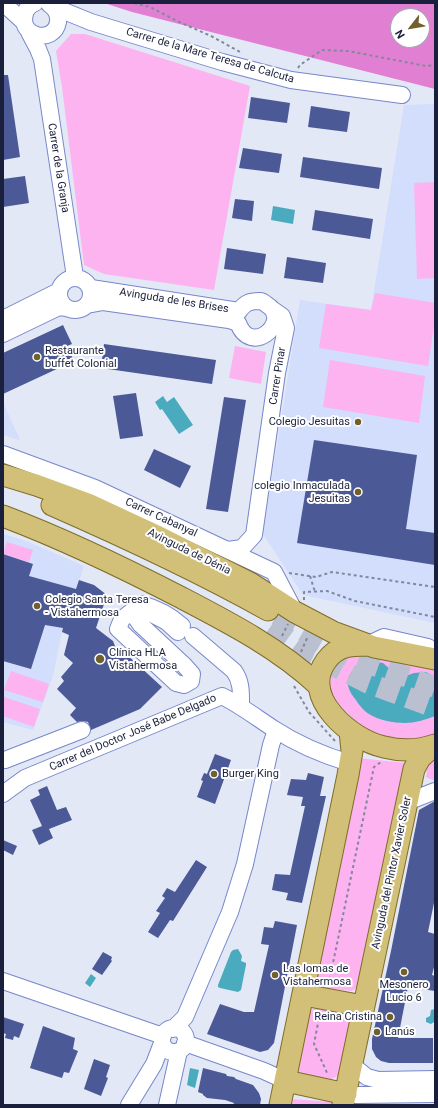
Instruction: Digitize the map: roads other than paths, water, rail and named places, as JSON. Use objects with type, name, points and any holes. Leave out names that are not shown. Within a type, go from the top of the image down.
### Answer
[{"type":"main road","name":"Avinguda de Dénia","points":[[3,475],[88,504],[161,538],[250,583],[285,620]]},
{"type":"main road","name":"Avinguda de Dénia","points":[[3,487],[52,505],[149,549],[224,585],[285,620]]},
{"type":"main road","name":"Avinguda de Dénia","points":[[3,503],[52,520],[125,552],[199,588],[285,620],[333,632],[367,645],[435,659]]},
{"type":"main road","points":[[3,516],[115,564],[235,626],[301,669],[319,686],[323,700],[335,718],[350,731],[367,741],[382,747],[402,750],[434,746]]},
{"type":"main road","name":"Avinguda de Dénia","points":[[319,686],[324,664],[334,653],[347,645],[367,645]]},
{"type":"main road","points":[[280,1105],[312,997],[352,750],[350,731]]},
{"type":"main road","name":"Avinguda del Pintor Xavier Soler","points":[[345,1099],[363,1006],[414,770],[420,758],[434,746]]},
{"type":"main road","points":[[312,997],[363,1006]]},
{"type":"main road","points":[[286,1081],[324,1089],[345,1099]]},
{"type":"street","points":[[4,3],[27,27],[39,36],[52,32],[58,18],[51,5]]},
{"type":"street","points":[[27,27],[25,12],[35,3]]},
{"type":"street","name":"Carrer de la Mare Teresa de Calcuta","points":[[51,5],[91,22],[222,62],[291,80],[402,95]]},
{"type":"street","name":"Carrer de la Mare Teresa de Calcuta","points":[[52,32],[67,23],[91,22]]},
{"type":"street","name":"Carrer de la Granja","points":[[27,27],[42,59],[75,277]]},
{"type":"street","name":"Carrer de la Granja","points":[[42,59],[52,32]]},
{"type":"street","points":[[3,319],[59,291],[64,282],[69,278],[75,277],[85,280],[91,288],[92,297],[87,305],[78,310],[58,307],[3,334]]},
{"type":"street","name":"Avinguda de les Brises","points":[[87,305],[103,302],[229,320],[238,323],[240,329],[247,336],[254,338],[262,337],[272,329],[275,318],[272,309],[262,301],[250,301],[239,311],[91,288]]},
{"type":"street","points":[[59,291],[61,301],[67,308]]},
{"type":"street","name":"Carrer Pinar","points":[[228,550],[242,548],[254,535],[286,328],[282,316],[272,309]]},
{"type":"street","name":"Carrer Cabanyal","points":[[3,454],[96,488],[274,572],[285,620]]},
{"type":"street","points":[[222,696],[233,680],[231,674],[186,633],[166,614],[141,604],[122,620],[118,629],[176,682],[184,685],[191,681],[192,674],[141,625],[136,618],[142,609],[186,633],[234,671],[239,678],[241,707]]},
{"type":"street","points":[[367,645],[384,637],[428,647],[435,656]]},
{"type":"street","name":"Carrer del Doctor José Babe Delgado","points":[[3,794],[25,778],[222,696],[276,730],[328,757],[349,763]]},
{"type":"street","points":[[52,731],[70,724],[75,724],[91,737],[97,748]]},
{"type":"street","points":[[5,760],[82,730]]},
{"type":"street","points":[[129,1105],[154,1064],[172,1042],[185,1017],[230,912],[245,864],[271,745],[276,730]]},
{"type":"street","points":[[407,802],[435,791]]},
{"type":"street","points":[[3,981],[172,1042],[264,1071],[286,1081]]},
{"type":"street","points":[[168,1099],[172,1042]]},
{"type":"street","points":[[352,1065],[367,1077],[378,1080],[435,1079]]},
{"type":"street","points":[[143,1081],[149,1078],[163,1081],[167,1084],[168,1099]]},
{"type":"street","points":[[345,1099],[357,1095],[435,1094]]},
{"type":"water","points":[[273,206],[295,210],[293,224],[271,220]]},
{"type":"water","points":[[163,396],[167,402],[174,397],[193,425],[179,434],[162,409],[160,410],[155,402]]},
{"type":"water","points":[[369,661],[383,663],[398,676],[403,677],[414,673],[426,672],[435,677],[435,716],[416,722],[400,723],[381,719],[365,711],[351,693],[348,687],[348,681],[349,676],[356,668]]},
{"type":"water","points":[[238,949],[242,956],[241,961],[246,963],[246,965],[241,990],[238,992],[220,988],[218,985],[231,952]]},
{"type":"water","points":[[91,974],[96,978],[90,987],[85,983]]},
{"type":"water","points":[[435,1009],[435,1023],[434,1022],[431,1024],[426,1022],[426,1018],[430,1016],[431,1010]]},
{"type":"water","points":[[190,1068],[199,1070],[195,1088],[187,1085]]},
{"type":"tunnel","points":[[277,615],[353,658],[435,687]]},
{"type":"tunnel","points":[[271,626],[308,653],[368,683],[431,706],[435,706]]},
{"type":"place","name":"Restaurante buffet Colonial","points":[[37,357]]},
{"type":"place","name":"Colegio Jesuitas","points":[[358,422]]},
{"type":"place","name":"colegio Inmaculada Jesuitas","points":[[358,492]]},
{"type":"place","name":"Colegio Santa Teresa - Vistahermosa","points":[[37,606]]},
{"type":"place","name":"Clínica HLA Vistahermosa","points":[[100,659]]},
{"type":"place","name":"Burger King","points":[[214,774]]},
{"type":"place","name":"Mesonero Lucio 6","points":[[404,972]]},
{"type":"place","name":"Las lomas de Vistahermosa","points":[[275,975]]},
{"type":"place","name":"Reina Cristina","points":[[390,1017]]},
{"type":"place","name":"Lanús","points":[[377,1032]]}]
